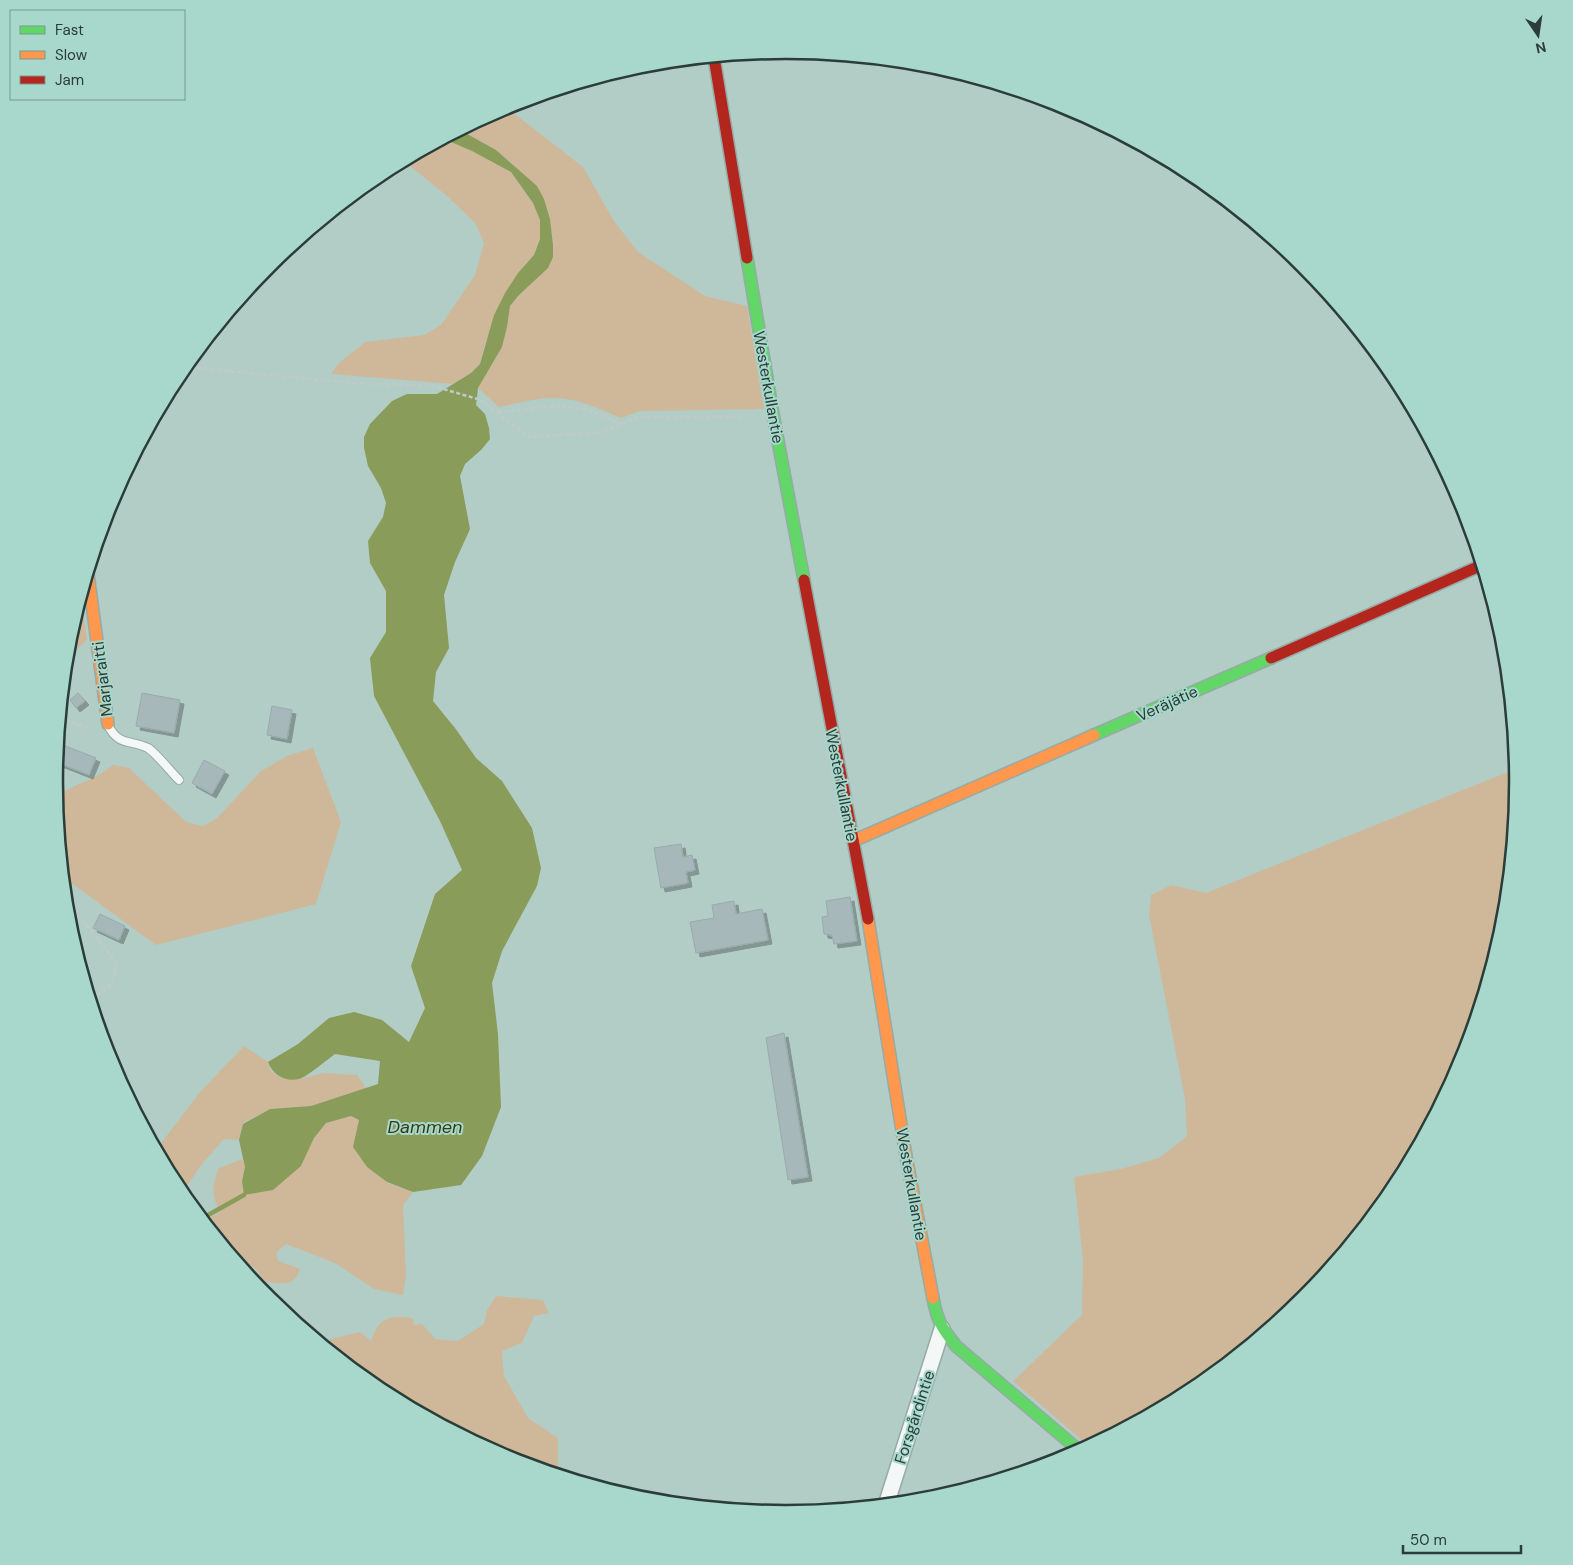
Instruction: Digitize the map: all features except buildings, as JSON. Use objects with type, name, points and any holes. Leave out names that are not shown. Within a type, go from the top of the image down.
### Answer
[{"type":"street","name":"Westerkullantie","points":[[715,63],[773,414],[875,958],[908,1166],[936,1313],[942,1329],[956,1346],[1074,1446]]},
{"type":"street","name":"Veräjätie","points":[[853,841],[1477,567]]},
{"type":"street","name":"Marjaraitti","points":[[90,586],[108,724]]},
{"type":"street","name":"Forsgårdintie","points":[[888,1499],[942,1329]]},
{"type":"lane","points":[[108,724],[113,735],[120,740],[148,749],[179,780]]},
{"type":"path","points":[[194,368],[352,383],[433,386],[481,400],[528,437],[604,432],[638,417],[733,417],[773,414]]},
{"type":"path","points":[[496,412],[558,406],[589,410],[622,424]]},
{"type":"path","points":[[66,718],[83,727],[95,728],[108,724]]},
{"type":"path","points":[[75,910],[117,963],[113,982],[95,997]]},
{"type":"shaded area","points":[[513,113],[583,167],[614,221],[638,252],[705,296],[747,306],[764,409],[640,411],[621,418],[586,404],[559,398],[537,399],[499,407],[478,388],[484,374],[496,358],[507,327],[510,306],[534,281],[553,245],[550,219],[544,199],[511,162],[466,133]]},
{"type":"shaded area","points":[[450,142],[511,172],[533,203],[540,220],[540,239],[534,255],[518,273],[485,344],[480,364],[471,373],[453,384],[331,374],[339,363],[365,342],[424,335],[441,325],[475,275],[484,244],[476,224],[447,196],[409,165]]},
{"type":"shaded area","points":[[83,613],[87,640],[75,651]]},
{"type":"shaded area","points":[[313,748],[341,822],[316,904],[156,945],[70,882],[64,830],[63,792],[99,775],[113,765],[129,768],[186,822],[203,826],[217,818],[261,771],[287,756]]},
{"type":"shaded area","points":[[1510,771],[1509,830],[1504,877],[1486,970],[1472,1015],[1436,1103],[1388,1185],[1331,1260],[1264,1327],[1189,1384],[1107,1432],[1084,1442],[1013,1381],[1082,1315],[1083,1260],[1074,1177],[1121,1169],[1159,1158],[1187,1136],[1185,1099],[1149,915],[1151,895],[1171,885],[1206,893]]},
{"type":"shaded area","points":[[244,1046],[268,1062],[271,1071],[282,1078],[300,1079],[323,1073],[357,1075],[366,1088],[311,1106],[270,1109],[243,1123],[239,1140],[224,1139],[201,1165],[187,1187],[160,1144],[200,1092]]},
{"type":"shaded area","points":[[351,1116],[359,1120],[358,1126],[387,1183],[413,1192],[403,1205],[406,1274],[403,1295],[374,1289],[335,1263],[286,1244],[276,1253],[278,1261],[300,1269],[291,1282],[265,1282],[254,1267],[248,1266],[242,1260],[209,1218],[220,1212],[214,1195],[215,1180],[219,1168],[243,1159],[245,1167],[242,1181],[301,1166],[314,1138],[326,1123]]},
{"type":"shaded area","points":[[496,1296],[543,1300],[549,1313],[534,1316],[522,1343],[502,1351],[504,1376],[528,1418],[558,1438],[558,1469],[466,1432],[384,1384],[326,1340],[360,1332],[371,1341],[375,1331],[383,1321],[406,1317],[414,1319],[413,1325],[422,1324],[435,1339],[458,1341],[484,1324],[487,1310]]},
{"type":"water","name":"Dammen","points":[[466,133],[496,150],[537,186],[544,199],[550,219],[553,245],[553,257],[548,268],[510,306],[502,347],[478,388],[476,405],[485,414],[490,439],[465,464],[460,476],[470,529],[455,562],[444,595],[449,648],[436,672],[433,701],[476,758],[502,781],[532,828],[541,868],[537,886],[502,951],[492,983],[498,1034],[501,1107],[482,1156],[461,1185],[413,1192],[387,1182],[367,1167],[353,1147],[359,1120],[351,1116],[326,1123],[314,1138],[301,1166],[273,1190],[244,1195],[242,1181],[245,1167],[239,1140],[243,1124],[270,1109],[311,1106],[378,1084],[380,1061],[335,1054],[307,1075],[294,1080],[276,1074],[268,1062],[298,1044],[329,1018],[354,1012],[382,1020],[409,1042],[425,1008],[411,966],[435,894],[462,870],[440,821],[374,696],[370,658],[386,632],[386,591],[370,563],[368,541],[383,517],[386,503],[381,488],[368,466],[364,448],[364,437],[370,424],[392,401],[407,394],[437,394],[471,373],[480,364],[494,315],[518,273],[534,255],[540,239],[540,220],[533,203],[511,172],[450,142]]},
{"type":"waterway","points":[[207,1216],[244,1195]]},
{"type":"traffic: fast","points":[[747,258],[773,414],[804,580]]},
{"type":"traffic: fast","points":[[1094,735],[1271,658]]},
{"type":"traffic: fast","points":[[933,1298],[936,1313],[941,1324],[956,1346],[1074,1446]]},
{"type":"traffic: slow","points":[[90,586],[108,724]]},
{"type":"traffic: slow","points":[[853,841],[1094,735]]},
{"type":"traffic: slow","points":[[868,919],[906,1156],[933,1298]]},
{"type":"traffic: jam","points":[[715,63],[747,258]]},
{"type":"traffic: jam","points":[[1271,658],[1477,567]]},
{"type":"traffic: jam","points":[[804,580],[868,919]]}]
